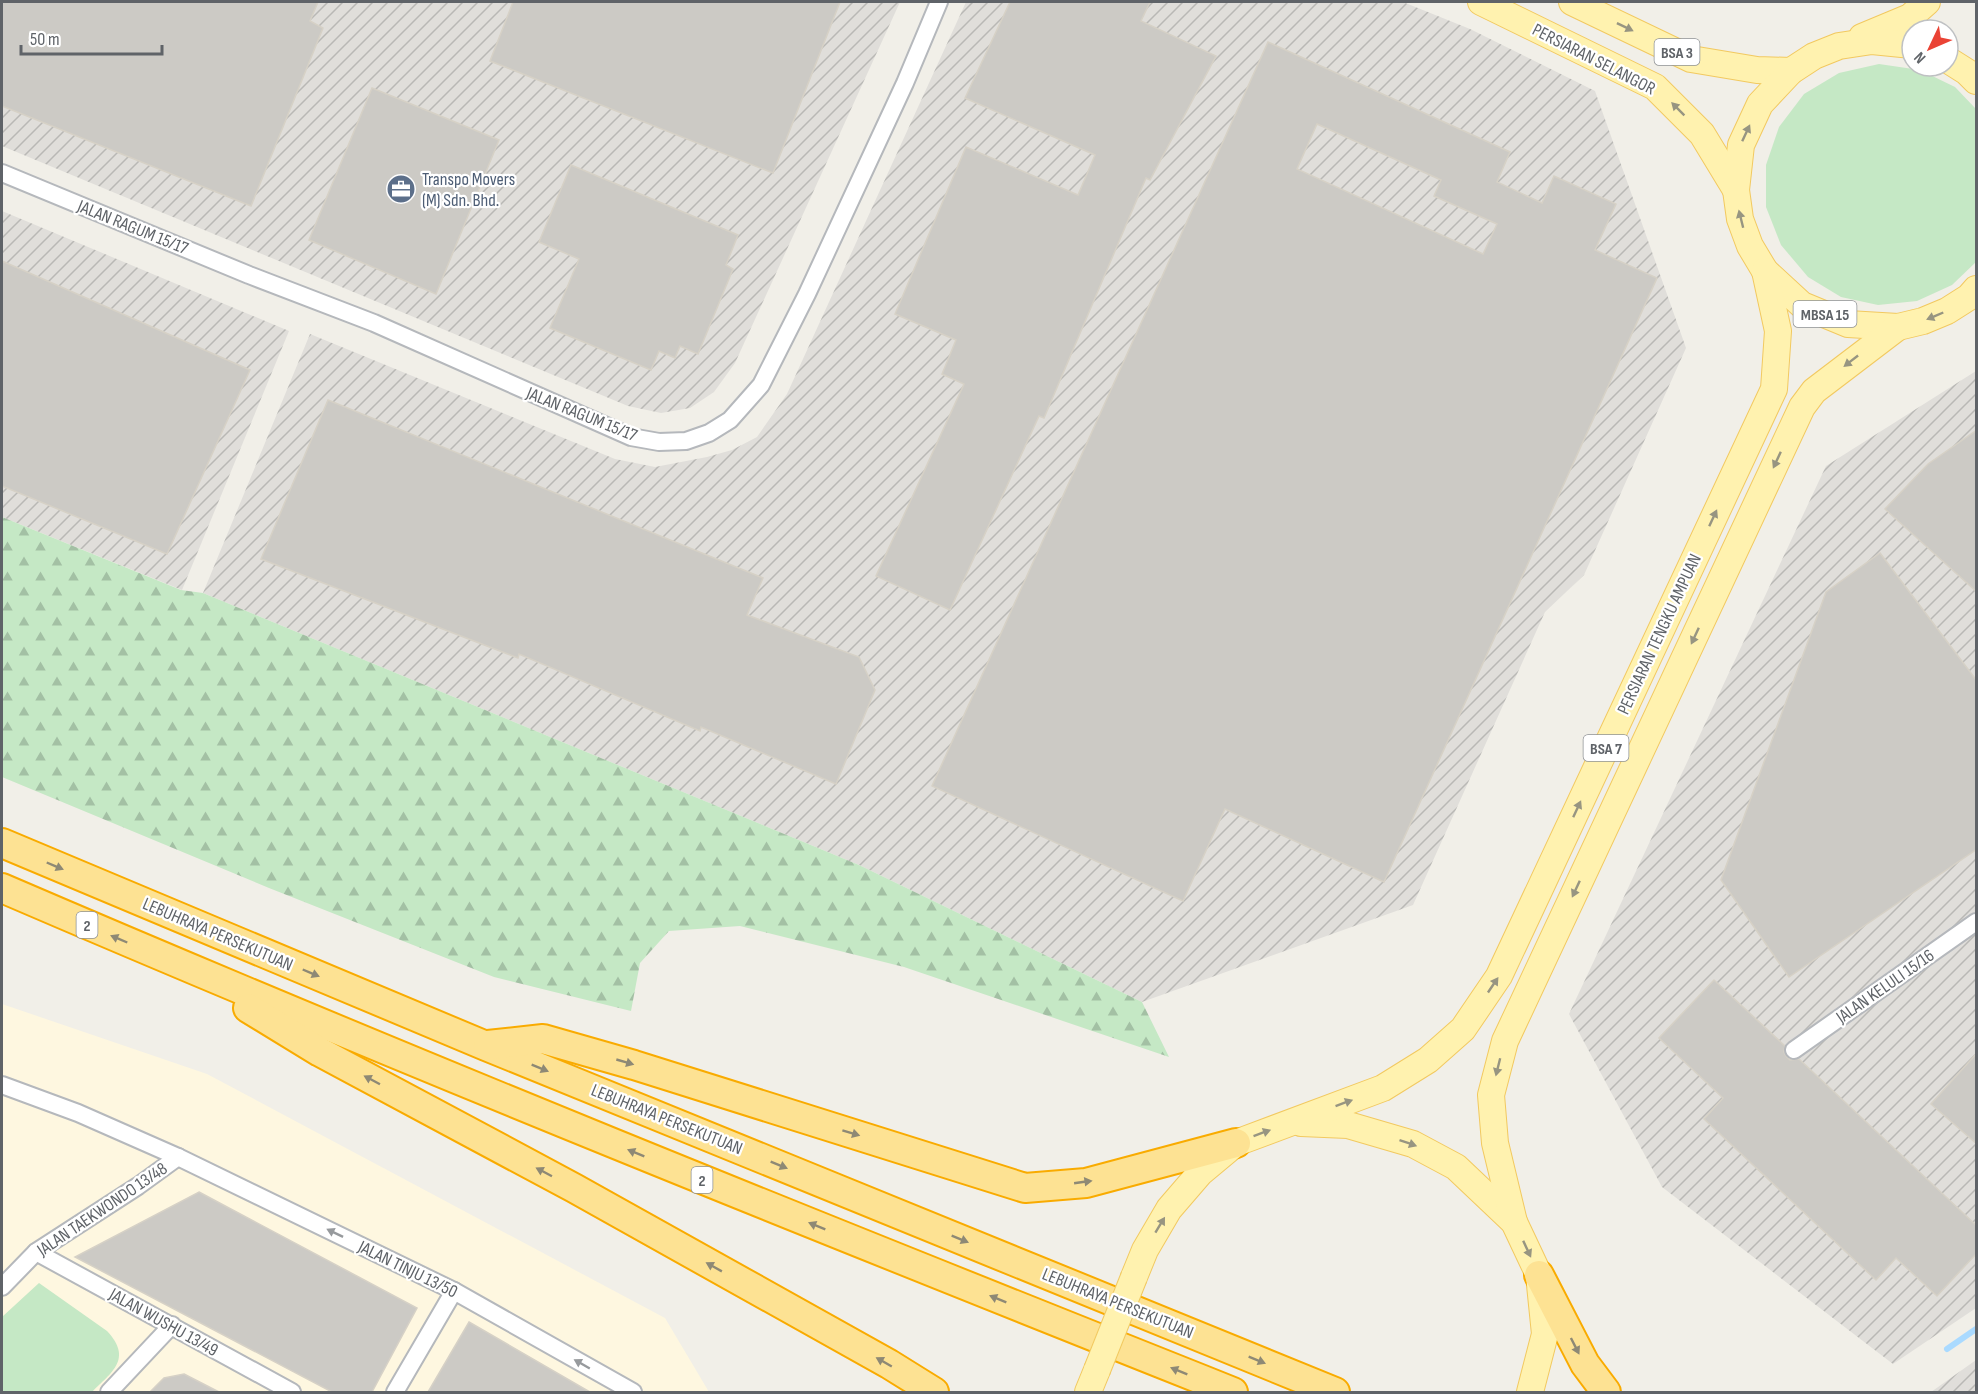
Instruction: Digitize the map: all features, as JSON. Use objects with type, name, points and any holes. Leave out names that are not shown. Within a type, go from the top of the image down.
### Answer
[{"type":"highway","name":"LEBUHRAYA PERSEKUTUAN","points":[[2,843],[486,1046],[1335,1392]]},
{"type":"highway","name":"2","points":[[2,888],[173,962],[775,1210],[1233,1392]]},
{"type":"highway","points":[[173,962],[320,1052],[584,1194],[889,1364],[934,1392]]},
{"type":"highway","points":[[486,1046],[543,1039],[656,1072],[1025,1188],[1086,1183],[1236,1143]]},
{"type":"highway","points":[[1539,1275],[1585,1364],[1606,1392]]},
{"type":"main road","name":"PERSIARAN SELANGOR","points":[[1481,2],[1655,87],[1702,134],[1736,190]]},
{"type":"main road","name":"BSA 3","points":[[1572,2],[1691,59],[1757,69],[1791,71]]},
{"type":"main road","points":[[1839,46],[1910,17],[1927,2]]},
{"type":"main road","name":"MBSA 15","points":[[1900,43],[1872,41],[1839,46],[1814,56],[1791,71],[1760,104],[1741,145],[1736,190],[1740,219],[1750,246],[1765,271],[1802,305],[1848,324],[1898,327],[1923,321],[1947,311],[1974,294]]},
{"type":"main road","points":[[1960,68],[1977,81]]},
{"type":"main road","name":"PERSIARAN TENGKU AMPUAN","points":[[1093,1381],[1144,1250],[1169,1209],[1200,1173],[1236,1143],[1383,1088],[1428,1060],[1463,1029],[1499,976],[1774,388],[1778,331],[1765,271]]},
{"type":"main road","name":"PERSIARAN TENGKU AMPUAN","points":[[1514,1222],[1495,1143],[1491,1095],[1505,1041],[1802,407],[1814,391],[1898,327]]},
{"type":"main road","points":[[1289,1123],[1348,1125],[1413,1144],[1456,1167],[1514,1222],[1539,1275],[1545,1334],[1530,1392]]},
{"type":"street","name":"JALAN RAGUM 15/17","points":[[2,173],[374,323],[631,437],[659,442],[686,441],[709,433],[730,420],[761,385],[807,294],[905,83],[939,2]]},
{"type":"street","name":"JALAN KELULI 15/16","points":[[1794,1050],[1977,922]]},
{"type":"street","name":"JALAN TINJU 13/50","points":[[2,1085],[78,1113],[178,1157],[454,1291],[633,1392]]},
{"type":"street","name":"JALAN TAEKWONDO 13/48","points":[[2,1287],[36,1252],[138,1186],[178,1157]]},
{"type":"street","name":"JALAN WUSHU 13/49","points":[[36,1252],[292,1392]]},
{"type":"street","points":[[395,1392],[454,1291]]},
{"type":"street","points":[[109,1392],[172,1325]]},
{"type":"shaded area","points":[[2,2],[900,2],[735,363],[714,392],[690,408],[661,413],[628,406],[2,146]]},
{"type":"shaded area","points":[[966,2],[1403,2],[1470,29],[1595,91],[1686,348],[1584,575],[1545,612],[1413,905],[1142,1002],[859,865],[203,593],[310,334],[615,459],[655,467],[732,450],[757,437],[787,394]]},
{"type":"shaded area","points":[[2,211],[289,331],[182,590],[2,517]]},
{"type":"shaded area","points":[[1976,371],[1976,1308],[1893,1364],[1662,1187],[1569,1014],[1826,466]]},
{"type":"shaded area","points":[[2,1004],[207,1074],[665,1318],[709,1392],[2,1392]]},
{"type":"shaded area","points":[[1976,1360],[1976,1392],[1931,1392]]},
{"type":"green space","points":[[1879,64],[1900,67],[1900,78],[1936,78],[1955,87],[1976,109],[1976,262],[1952,285],[1917,301],[1878,305],[1841,297],[1808,277],[1781,245],[1766,207],[1766,165],[1779,127],[1804,94],[1839,73]]},
{"type":"green space","points":[[2,517],[181,590],[203,593],[859,865],[1142,1002],[1169,1057],[904,967],[740,926],[669,931],[640,963],[631,1011],[494,977],[269,888],[2,777]]},
{"type":"green space","points":[[39,1283],[107,1331],[115,1341],[119,1357],[117,1364],[92,1392],[2,1392],[2,1317]]},
{"type":"building","points":[[2,2],[318,2],[310,21],[323,28],[251,206],[2,106]]},
{"type":"building","points":[[513,2],[840,2],[773,173],[490,61]]},
{"type":"building","points":[[1010,2],[1150,2],[1141,21],[1216,56],[1150,180],[1146,178],[1044,418],[1039,416],[950,610],[876,576],[964,384],[942,374],[956,340],[895,314],[966,147],[1078,195],[1095,155],[965,98]]},
{"type":"building","points":[[1268,42],[1510,152],[1497,182],[1542,203],[1554,176],[1616,204],[1595,250],[1657,278],[1384,882],[1225,809],[1183,901],[932,786]],"holes":[[[1317,124],[1441,180],[1434,196],[1497,224],[1483,254],[1297,169]]]},
{"type":"building","points":[[372,88],[499,140],[436,294],[309,240]]},
{"type":"building","points":[[571,165],[738,235],[726,265],[733,269],[698,354],[680,346],[675,358],[659,351],[651,370],[550,328],[579,259],[539,242]]},
{"type":"building","points":[[2,261],[250,370],[167,554],[2,486]]},
{"type":"building","points":[[328,400],[763,578],[747,615],[859,657],[875,690],[836,784],[701,727],[700,731],[519,654],[518,658],[261,559]]},
{"type":"building","points":[[1977,430],[1977,592],[1885,509],[1928,464]]},
{"type":"building","points":[[1880,553],[1977,681],[1977,849],[1789,977],[1721,880],[1826,592]]},
{"type":"building","points":[[1714,980],[1785,1046],[1784,1052],[1790,1060],[1799,1059],[1977,1226],[1977,1253],[1937,1296],[1896,1258],[1876,1280],[1704,1119],[1723,1098],[1659,1038]]},
{"type":"building","points":[[1977,1053],[1977,1144],[1931,1104]]},
{"type":"building","points":[[199,1192],[417,1308],[372,1392],[332,1392],[75,1257]]},
{"type":"building","points":[[469,1322],[590,1392],[428,1392]]},
{"type":"building","points":[[184,1374],[219,1392],[150,1392],[164,1378]]},
{"type":"waterway","points":[[1947,1349],[1976,1329]]},
{"type":"place","name":"Transpo Movers (M) Sdn. Bhd.","points":[[401,189]]}]
